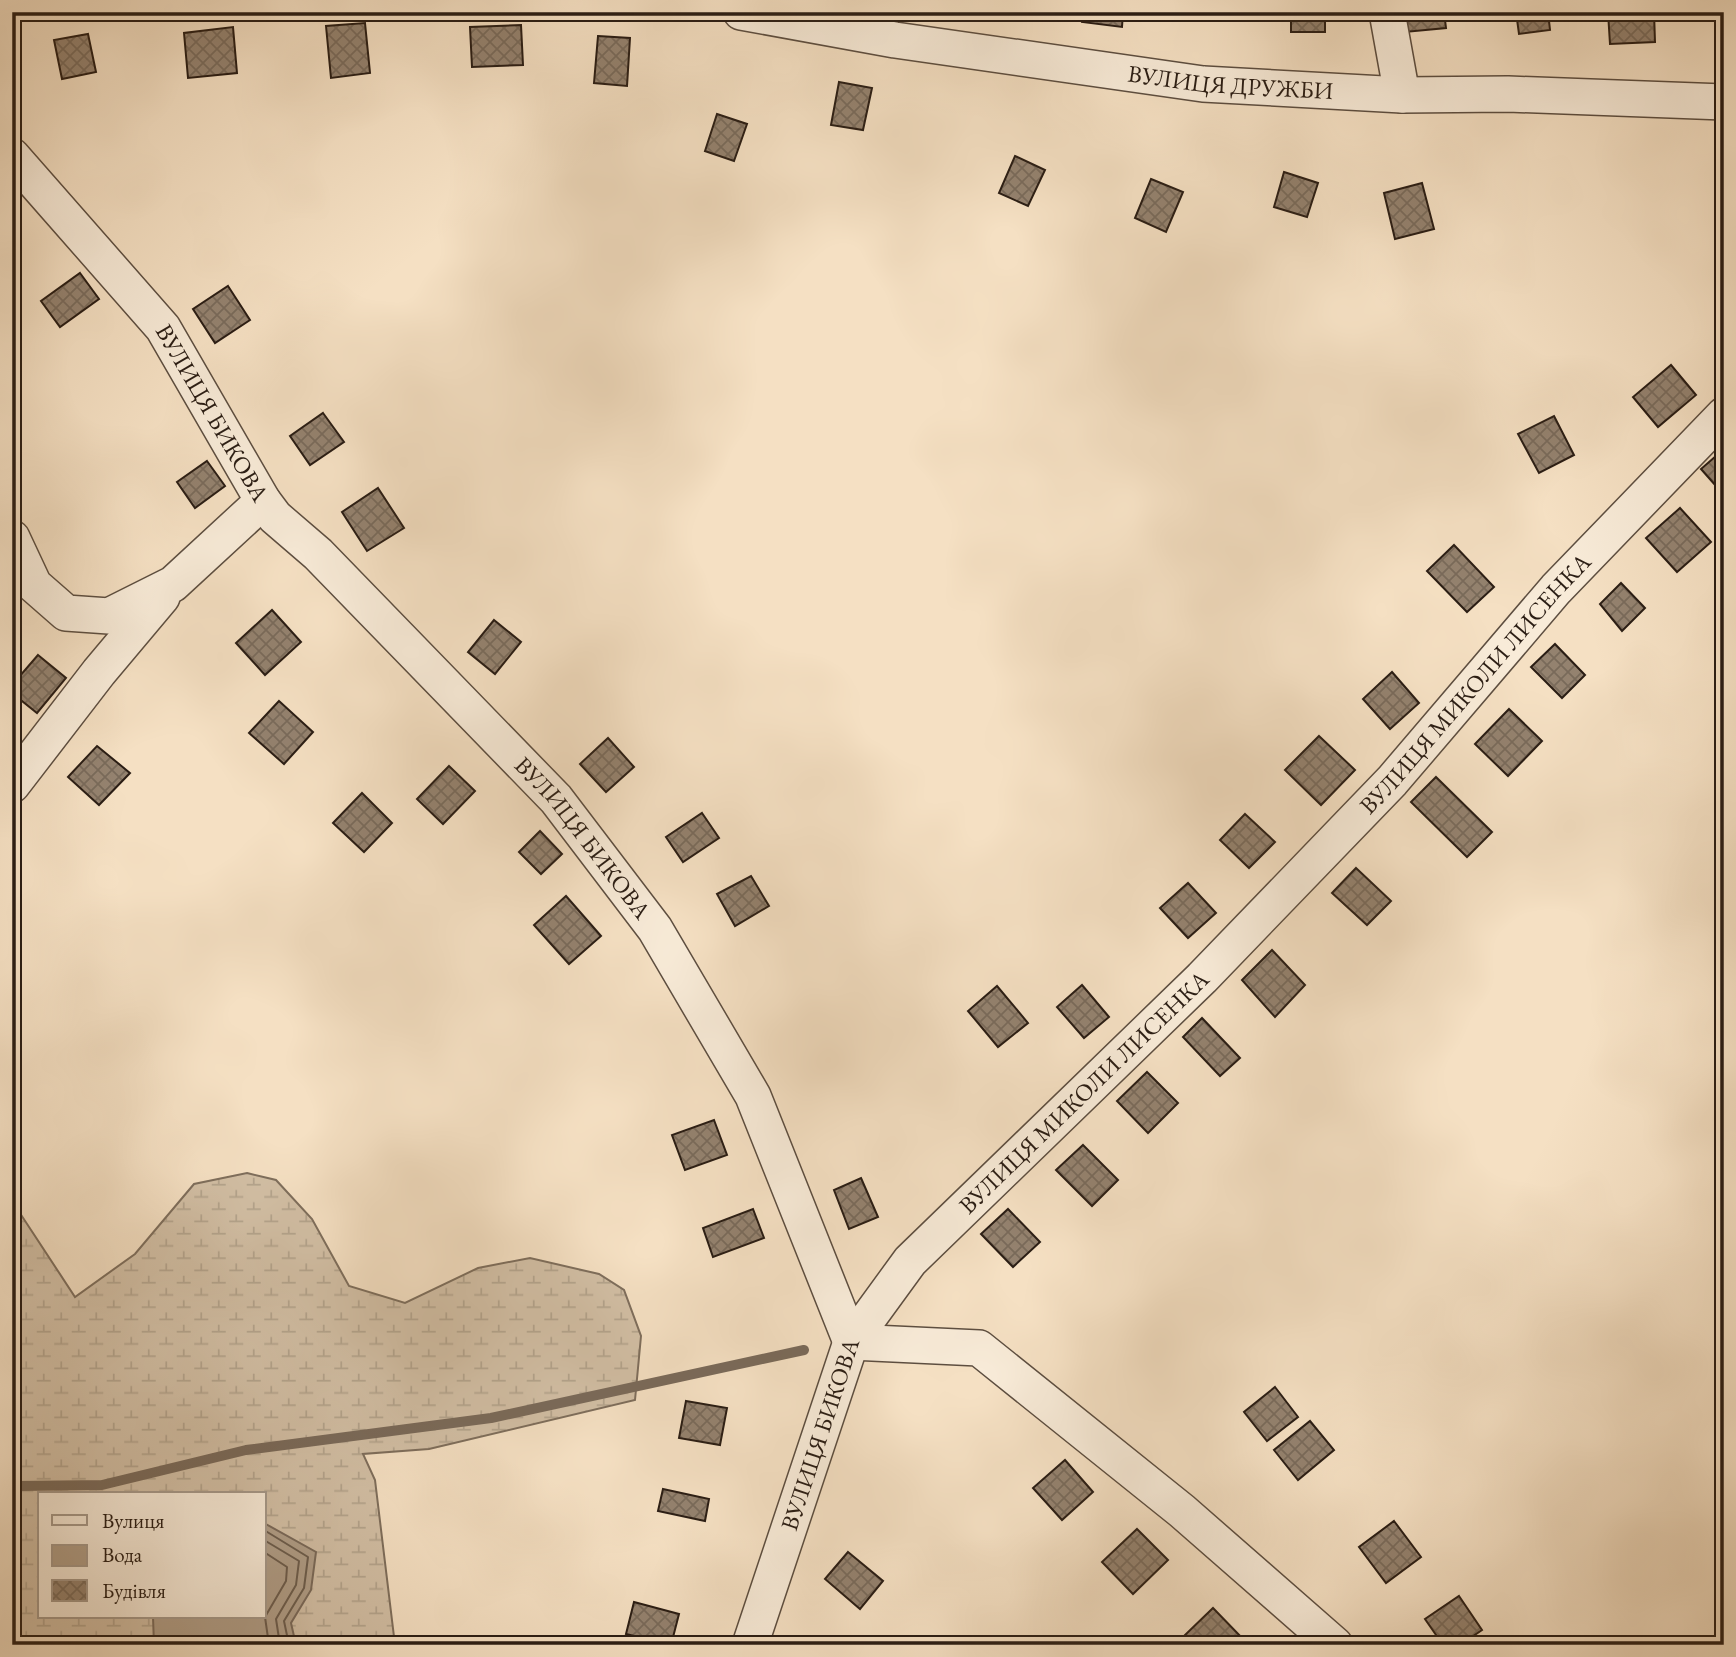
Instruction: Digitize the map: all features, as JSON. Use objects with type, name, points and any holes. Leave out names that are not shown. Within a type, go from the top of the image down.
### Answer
[{"type":"street","name":"ВУЛИЦЯ ДРУЖБИ","points":[[741,12],[895,40],[1203,85],[1402,95],[1508,94],[1724,102]]},
{"type":"street","points":[[1387,12],[1402,95]]},
{"type":"street","name":"ВУЛИЦЯ БИКОВА","points":[[12,156],[163,328],[263,501],[275,517],[318,554],[556,799],[655,929],[753,1096],[850,1342],[750,1645]]},
{"type":"street","name":"ВУЛИЦЯ МИКОЛИ ЛИСЕНКА","points":[[850,1342],[910,1261],[1202,978],[1382,791],[1556,589],[1724,415]]},
{"type":"street","points":[[12,785],[99,672],[173,584],[263,501]]},
{"type":"street","points":[[12,538],[34,585],[66,613],[110,616],[173,584]]},
{"type":"street","points":[[850,1342],[979,1348],[1182,1511],[1335,1645]]},
{"type":"green space","points":[[247,1173],[276,1180],[312,1219],[349,1286],[405,1303],[478,1268],[530,1258],[599,1274],[624,1290],[641,1336],[635,1400],[429,1449],[363,1454],[375,1480],[395,1645],[12,1645],[12,1201],[75,1297],[135,1254],[194,1184]]},
{"type":"water","points":[[266,1524],[316,1552],[311,1590],[291,1623],[296,1645],[154,1645],[153,1618],[266,1618]]},
{"type":"building","points":[[1083,12],[1123,12],[1122,27],[1082,22]]},
{"type":"building","points":[[1291,12],[1325,12],[1325,32],[1291,32]]},
{"type":"building","points":[[1403,12],[1444,12],[1446,28],[1405,32]]},
{"type":"building","points":[[1516,12],[1548,12],[1550,30],[1519,34]]},
{"type":"building","points":[[1608,12],[1654,12],[1655,42],[1610,44]]},
{"type":"building","points":[[1720,12],[1724,12],[1724,56],[1720,56]]},
{"type":"building","points":[[365,23],[370,73],[331,78],[326,26]]},
{"type":"building","points":[[521,25],[523,65],[472,67],[470,27]]},
{"type":"building","points":[[233,27],[237,73],[188,78],[184,33]]},
{"type":"building","points":[[88,34],[96,72],[62,79],[54,40]]},
{"type":"building","points":[[598,36],[630,38],[627,86],[594,83]]},
{"type":"building","points":[[839,82],[872,88],[863,130],[831,125]]},
{"type":"building","points":[[717,114],[747,124],[734,161],[705,151]]},
{"type":"building","points":[[1015,156],[1045,170],[1028,206],[999,193]]},
{"type":"building","points":[[1284,172],[1318,183],[1307,217],[1274,207]]},
{"type":"building","points":[[1151,179],[1183,192],[1166,232],[1135,218]]},
{"type":"building","points":[[1422,183],[1434,229],[1395,239],[1384,193]]},
{"type":"building","points":[[80,273],[99,299],[60,327],[41,301]]},
{"type":"building","points":[[228,286],[250,320],[215,343],[193,309]]},
{"type":"building","points":[[1671,365],[1696,395],[1658,427],[1633,397]]},
{"type":"building","points":[[323,413],[344,442],[310,465],[290,436]]},
{"type":"building","points":[[1554,416],[1574,455],[1539,473],[1518,434]]},
{"type":"building","points":[[1724,449],[1724,495],[1701,469]]},
{"type":"building","points":[[207,461],[225,486],[195,508],[177,482]]},
{"type":"building","points":[[378,488],[404,528],[367,551],[342,512]]},
{"type":"building","points":[[1680,508],[1711,542],[1677,572],[1646,538]]},
{"type":"building","points":[[1454,545],[1494,587],[1467,612],[1427,571]]},
{"type":"building","points":[[1621,583],[1645,608],[1622,631],[1600,604]]},
{"type":"building","points":[[272,610],[301,642],[265,675],[236,643]]},
{"type":"building","points":[[494,620],[521,642],[495,674],[468,652]]},
{"type":"building","points":[[1555,644],[1585,675],[1562,698],[1531,667]]},
{"type":"building","points":[[38,655],[66,678],[37,713],[12,693],[12,685]]},
{"type":"building","points":[[1392,672],[1419,703],[1390,729],[1363,699]]},
{"type":"building","points":[[279,701],[313,732],[284,764],[249,733]]},
{"type":"building","points":[[1509,709],[1542,741],[1508,776],[1475,744]]},
{"type":"building","points":[[1319,736],[1355,770],[1321,805],[1285,770]]},
{"type":"building","points":[[608,738],[634,767],[606,792],[580,764]]},
{"type":"building","points":[[97,746],[130,773],[99,805],[68,777]]},
{"type":"building","points":[[449,766],[475,791],[443,824],[417,799]]},
{"type":"building","points":[[1436,777],[1492,832],[1467,857],[1411,802]]},
{"type":"building","points":[[362,793],[392,823],[364,852],[333,823]]},
{"type":"building","points":[[702,813],[719,838],[683,862],[666,837]]},
{"type":"building","points":[[1245,814],[1275,842],[1249,868],[1220,840]]},
{"type":"building","points":[[540,831],[562,854],[541,874],[519,852]]},
{"type":"building","points":[[1356,868],[1391,901],[1367,925],[1332,893]]},
{"type":"building","points":[[751,876],[769,906],[735,926],[717,894]]},
{"type":"building","points":[[1188,883],[1216,913],[1188,938],[1160,908]]},
{"type":"building","points":[[566,896],[601,936],[569,964],[534,925]]},
{"type":"building","points":[[1272,950],[1305,985],[1275,1017],[1242,980]]},
{"type":"building","points":[[1082,985],[1109,1017],[1084,1038],[1057,1007]]},
{"type":"building","points":[[997,986],[1028,1023],[998,1047],[968,1011]]},
{"type":"building","points":[[1202,1018],[1240,1058],[1220,1076],[1183,1037]]},
{"type":"building","points":[[1147,1072],[1178,1103],[1148,1133],[1117,1101]]},
{"type":"building","points":[[714,1120],[727,1155],[685,1170],[672,1135]]},
{"type":"building","points":[[1083,1145],[1118,1180],[1092,1206],[1056,1170]]},
{"type":"building","points":[[861,1178],[878,1217],[849,1229],[834,1190]]},
{"type":"building","points":[[753,1209],[764,1238],[713,1257],[703,1228]]},
{"type":"building","points":[[1008,1209],[1040,1242],[1013,1267],[981,1234]]},
{"type":"building","points":[[1275,1387],[1298,1417],[1267,1441],[1244,1412]]},
{"type":"building","points":[[686,1401],[727,1408],[720,1445],[679,1438]]},
{"type":"building","points":[[1310,1421],[1334,1450],[1298,1480],[1274,1450]]},
{"type":"building","points":[[1065,1460],[1093,1492],[1062,1520],[1033,1488]]},
{"type":"building","points":[[663,1489],[709,1499],[705,1521],[658,1511]]},
{"type":"building","points":[[1394,1521],[1421,1557],[1386,1583],[1359,1547]]},
{"type":"building","points":[[1137,1529],[1168,1560],[1133,1594],[1102,1562]]},
{"type":"building","points":[[848,1552],[883,1581],[860,1609],[825,1579]]},
{"type":"building","points":[[1459,1596],[1482,1630],[1460,1645],[1443,1645],[1425,1619]]},
{"type":"building","points":[[634,1602],[679,1614],[671,1645],[626,1634]]},
{"type":"building","points":[[1213,1608],[1244,1640],[1239,1645],[1193,1645],[1184,1636]]},
{"type":"waterway","points":[[12,1482],[18,1486],[102,1485],[246,1450],[491,1418],[804,1350]]}]
